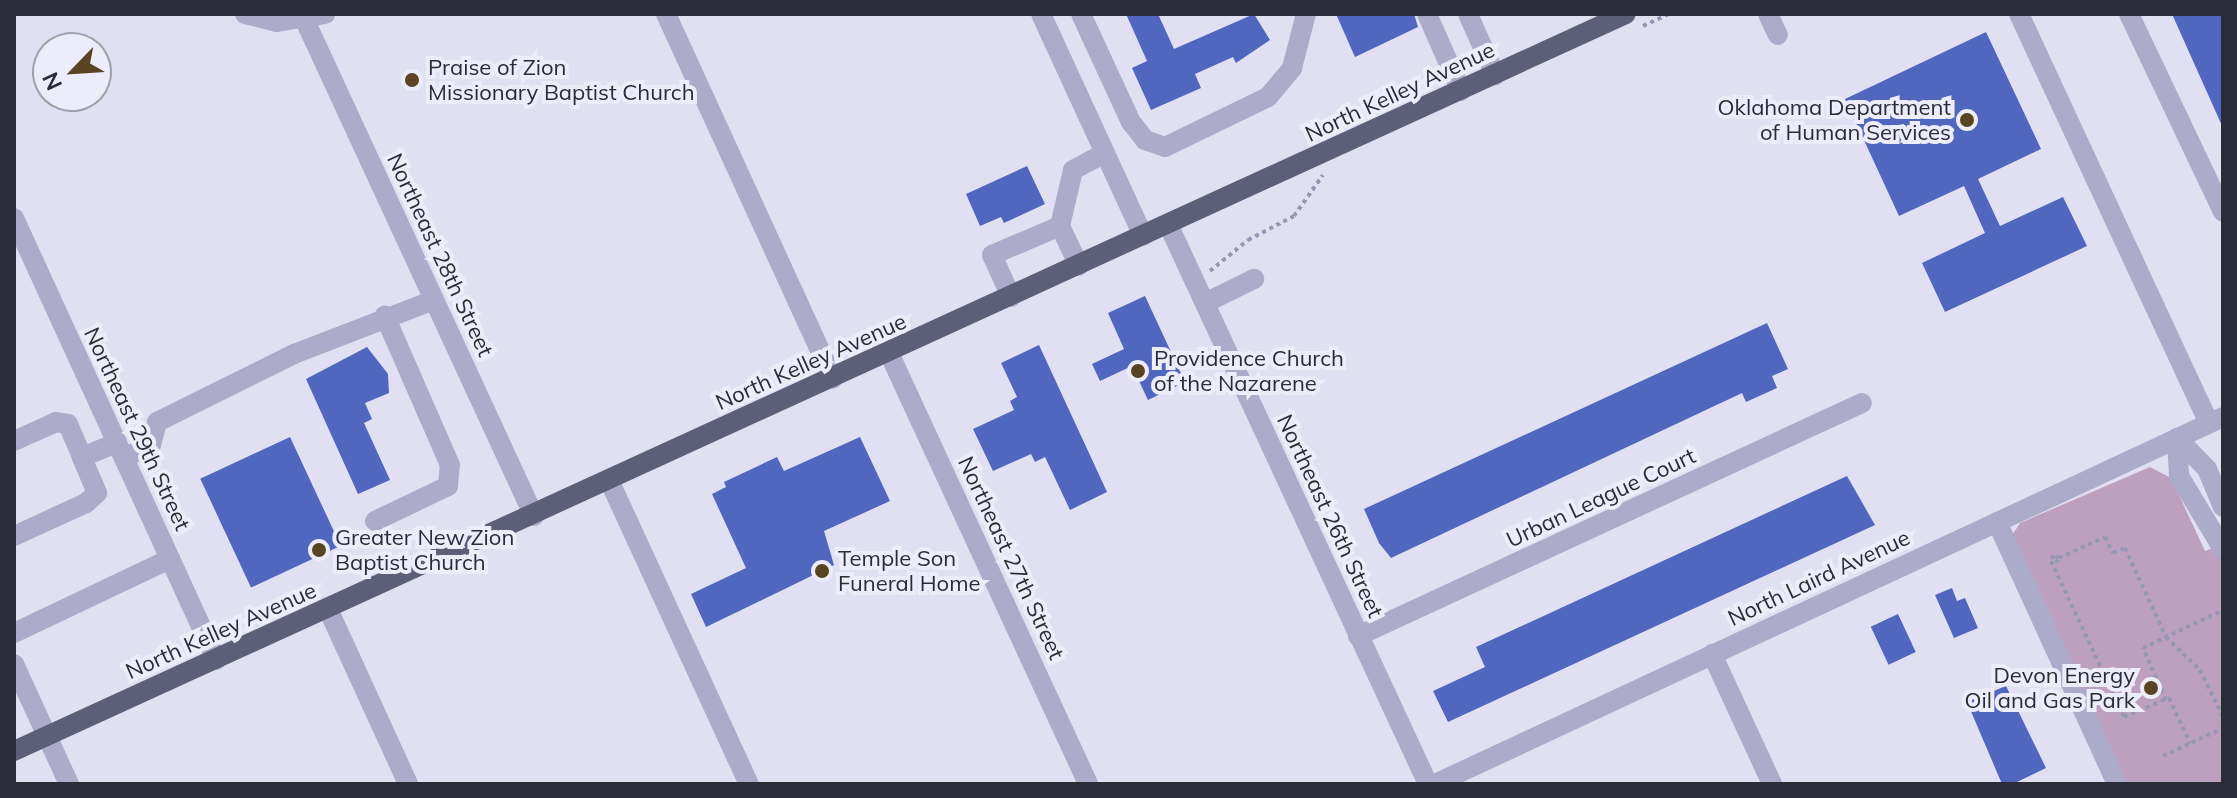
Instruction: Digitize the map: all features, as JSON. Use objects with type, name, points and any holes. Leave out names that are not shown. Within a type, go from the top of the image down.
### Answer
[{"type":"main road","name":"North Kelley Avenue","points":[[14,751],[1495,75],[1630,22]]},
{"type":"street","points":[[245,14],[277,22],[311,16]]},
{"type":"street","points":[[666,14],[833,379]]},
{"type":"street","points":[[1041,14],[1143,236]]},
{"type":"street","points":[[1081,14],[1131,122],[1145,140],[1165,147],[1268,97],[1292,68],[1306,14]]},
{"type":"street","points":[[1427,14],[1461,91]]},
{"type":"street","points":[[1468,14],[1495,75]]},
{"type":"street","points":[[1768,14],[1778,35]]},
{"type":"street","points":[[2019,14],[2216,420]]},
{"type":"street","points":[[2129,14],[2223,212]]},
{"type":"street","name":"Northeast 28th Street","points":[[311,16],[434,300],[534,516]]},
{"type":"street","points":[[1079,266],[1060,226],[1073,170],[1105,153]]},
{"type":"street","name":"Northeast 29th Street","points":[[14,218],[216,660]]},
{"type":"street","name":"Northeast 26th Street","points":[[1168,224],[1428,784]]},
{"type":"street","points":[[1011,297],[992,255],[1060,226]]},
{"type":"street","points":[[1205,303],[1254,279]]},
{"type":"street","points":[[82,457],[151,445],[157,422],[385,316],[434,300]]},
{"type":"street","points":[[375,521],[448,486],[450,465],[385,316]]},
{"type":"street","name":"Northeast 27th Street","points":[[889,353],[1088,784]]},
{"type":"street","name":"Urban League Court","points":[[1358,636],[1862,403]]},
{"type":"street","name":"North Laird Avenue","points":[[1435,784],[2216,420]]},
{"type":"street","points":[[14,441],[56,422],[68,424],[97,493],[86,503],[14,536]]},
{"type":"street","points":[[2177,438],[2207,469],[2223,507]]},
{"type":"street","points":[[2177,438],[2179,476],[2223,548]]},
{"type":"street","points":[[609,480],[749,784]]},
{"type":"street","points":[[1997,522],[2117,784]]},
{"type":"street","points":[[14,633],[170,559]]},
{"type":"street","points":[[328,609],[408,784]]},
{"type":"street","points":[[1712,654],[1772,784]]},
{"type":"street","points":[[14,664],[69,784]]},
{"type":"path","points":[[1630,22],[1669,14]]},
{"type":"path","points":[[1194,279],[1294,216],[1332,168]]},
{"type":"path","points":[[2166,700],[2124,717],[2057,560],[2105,537],[2113,553],[2125,548],[2166,637],[2200,670],[2223,717]]},
{"type":"path","points":[[2190,743],[2166,700],[2143,648],[2223,610]]},
{"type":"path","points":[[2163,756],[2223,728]]},
{"type":"shaded area","name":"Devon Energy Oil and Gas Park","points":[[2150,467],[2171,478],[2205,551],[2223,544],[2223,784],[2123,784],[2011,537],[2020,523]]},
{"type":"building","points":[[1126,14],[1158,14],[1174,49],[1254,14],[1270,40],[1236,63],[1233,57],[1195,74],[1201,88],[1151,110],[1132,68],[1147,61]]},
{"type":"building","points":[[1336,14],[1414,14],[1418,27],[1355,57]]},
{"type":"building","points":[[2172,14],[2223,14],[2223,128]]},
{"type":"building","points":[[1986,32],[2041,149],[1978,179],[2000,226],[2063,197],[2087,246],[1945,312],[1922,263],[1985,233],[1964,186],[1899,216],[1845,99]]},
{"type":"building","points":[[1027,166],[1045,204],[1004,223],[1001,217],[980,226],[966,194]]},
{"type":"building","points":[[1145,296],[1185,382],[1148,400],[1132,366],[1100,381],[1092,364],[1124,349],[1108,313]]},
{"type":"building","points":[[1767,323],[1788,369],[1772,376],[1777,388],[1746,402],[1742,393],[1391,558],[1379,543],[1364,509]]},
{"type":"building","points":[[1039,345],[1107,492],[1070,510],[1045,457],[1035,462],[1031,454],[993,471],[973,429],[1014,410],[1010,401],[1017,397],[1001,363]]},
{"type":"building","points":[[367,347],[388,374],[389,393],[365,403],[372,419],[364,423],[390,480],[358,494],[306,379]]},
{"type":"building","points":[[290,437],[341,546],[251,588],[200,479]]},
{"type":"building","points":[[860,437],[890,501],[824,531],[834,565],[706,627],[691,594],[746,568],[712,494],[726,487],[724,482],[777,457],[784,471]]},
{"type":"building","points":[[1847,476],[1875,525],[1448,722],[1433,691],[1485,667],[1476,647]]},
{"type":"building","points":[[1952,588],[1957,601],[1965,598],[1978,628],[1954,638],[1935,595]]},
{"type":"building","points":[[1898,614],[1916,652],[1889,665],[1871,627]]},
{"type":"building","points":[[2006,686],[2046,768],[2013,784],[2002,784],[1967,702]]},
{"type":"place","name":"Praise of Zion Missionary Baptist Church","points":[[412,80]]},
{"type":"place","name":"Oklahoma Department of Human Services","points":[[1967,120]]},
{"type":"place","name":"Providence Church of the Nazarene","points":[[1138,371]]},
{"type":"place","name":"Greater New Zion Baptist Church","points":[[319,550]]},
{"type":"place","name":"Temple Son Funeral Home","points":[[822,571]]},
{"type":"place","name":"Devon Energy Oil and Gas Park","points":[[2151,688]]}]
